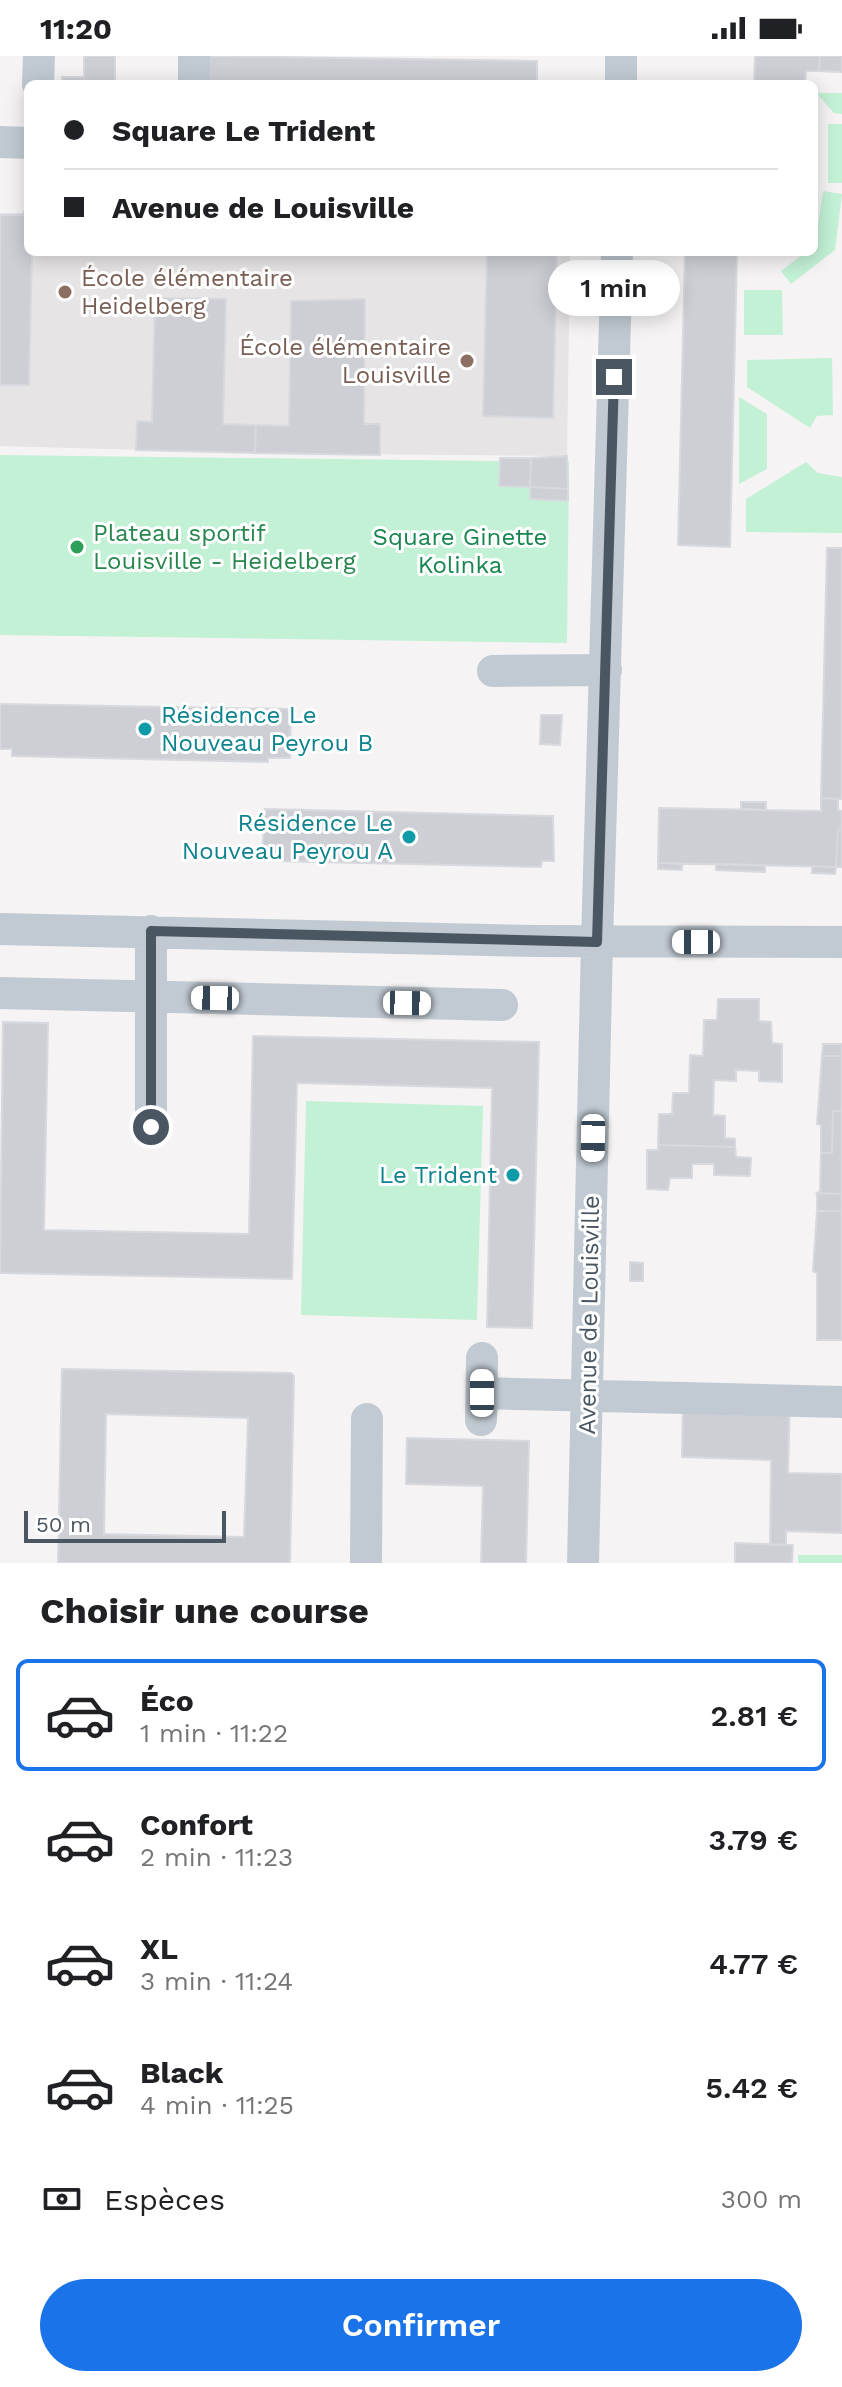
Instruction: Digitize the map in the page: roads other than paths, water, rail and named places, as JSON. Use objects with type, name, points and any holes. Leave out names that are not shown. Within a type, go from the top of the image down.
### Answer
[{"type":"street","points":[[38,80],[39,56]]},
{"type":"street","points":[[194,56],[194,80]]},
{"type":"street","points":[[621,56],[621,80]]},
{"type":"street","points":[[0,142],[24,143]]},
{"type":"street","name":"Avenue de Louisville","points":[[583,1563],[617,256]]},
{"type":"street","points":[[493,671],[606,670]]},
{"type":"street","points":[[0,929],[597,942],[842,942]]},
{"type":"street","points":[[151,931],[151,1127]]},
{"type":"street","points":[[0,993],[502,1005]]},
{"type":"street","points":[[482,1358],[481,1407],[587,1394],[842,1402]]},
{"type":"street","points":[[366,1563],[367,1419]]},
{"type":"place","name":"École élémentaire Heidelberg","points":[[65,292]]},
{"type":"place","name":"École élémentaire Louisville","points":[[467,361]]},
{"type":"place","name":"Plateau sportif Louisville - Heidelberg","points":[[77,547]]},
{"type":"place","name":"Résidence Le Nouveau Peyrou B","points":[[145,729]]},
{"type":"place","name":"Résidence Le Nouveau Peyrou A","points":[[409,837]]},
{"type":"place","name":"Le Trident","points":[[513,1175]]},
{"type":"park label","name":"Square Ginette Kolinka","points":[[460,551]]}]
